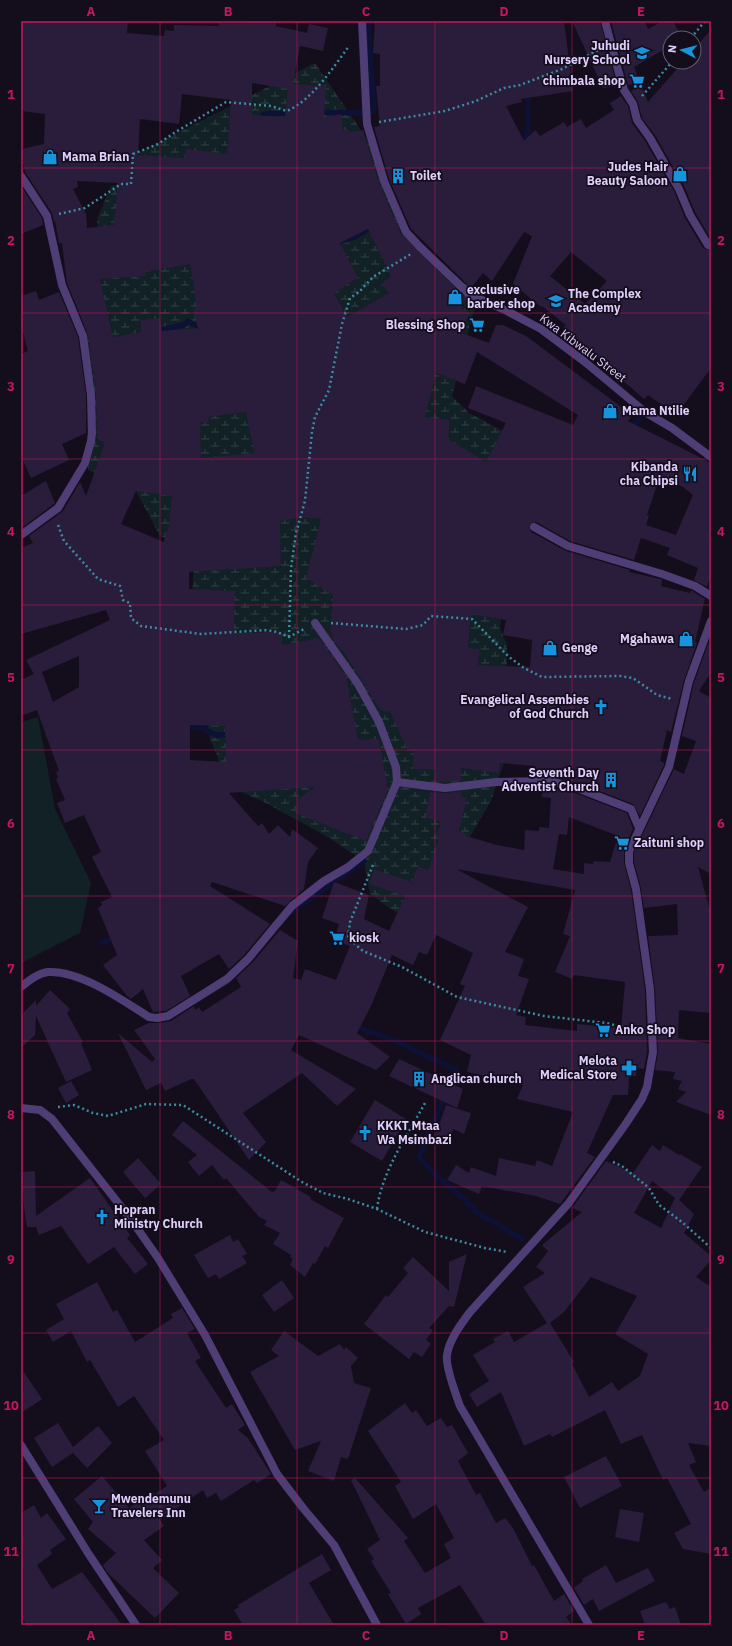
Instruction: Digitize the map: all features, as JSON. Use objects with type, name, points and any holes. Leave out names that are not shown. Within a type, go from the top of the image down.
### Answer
[{"type":"street","points":[[605,21],[624,90],[633,104],[637,120],[660,155],[690,215],[708,245],[711,246]]},
{"type":"street","name":"Kwa Kibwalu Street","points":[[362,24],[367,124],[384,180],[406,232],[470,295],[503,309],[541,329],[585,362],[645,412],[672,428],[711,457]]},
{"type":"street","points":[[21,176],[47,216],[62,284],[84,336],[91,410],[91,441],[84,463],[58,508],[21,535]]},
{"type":"street","points":[[534,527],[568,546],[695,586],[711,596]]},
{"type":"street","points":[[589,1625],[460,1406],[452,1385],[446,1356],[457,1331],[470,1312],[524,1255],[568,1204],[642,1099],[647,1087],[653,1052],[652,1034],[645,948],[636,889],[628,862],[629,851],[669,766],[694,666],[711,621]]},
{"type":"street","points":[[21,987],[30,979],[47,972],[65,974],[104,988],[149,1017],[157,1018],[168,1016],[227,979],[248,959],[292,906],[324,881],[348,867],[368,851],[397,782],[396,767],[379,722],[358,684],[316,623]]},
{"type":"street","points":[[397,782],[445,788],[496,782],[551,781],[578,788],[631,809],[639,828]]},
{"type":"street","points":[[21,1108],[40,1110],[52,1119],[70,1140],[158,1258],[205,1335],[277,1474],[334,1545],[377,1625]]},
{"type":"street","points":[[21,1445],[88,1554],[136,1625]]},
{"type":"path","points":[[697,30],[705,21]]},
{"type":"path","points":[[47,216],[85,208],[121,184],[131,184],[132,154],[158,144],[226,102],[271,106],[287,111],[299,106],[334,66],[362,24]]},
{"type":"path","points":[[367,124],[445,110],[476,101],[504,88],[520,85],[562,69],[585,55],[612,44]]},
{"type":"path","points":[[633,104],[656,83],[666,70]]},
{"type":"path","points":[[289,638],[290,568],[296,533],[305,501],[312,432],[315,417],[329,390],[347,305],[350,298],[359,292],[373,277],[405,259],[420,247]]},
{"type":"path","points":[[58,508],[58,525],[64,541],[98,578],[120,586],[122,600],[130,603],[131,618],[141,626],[201,634],[267,630],[277,632],[289,638]]},
{"type":"path","points":[[289,638],[316,623],[406,629],[423,625],[431,616],[472,619],[509,657],[524,668],[542,677],[620,676],[633,678],[664,697],[685,702]]},
{"type":"path","points":[[375,860],[350,922],[348,938],[356,947],[402,967],[457,997],[544,1016],[606,1023],[652,1034]]},
{"type":"path","points":[[377,1209],[379,1194],[388,1172],[425,1103]]},
{"type":"path","points":[[40,1110],[74,1105],[93,1113],[108,1116],[146,1104],[183,1105],[302,1182],[323,1193],[348,1199],[377,1209],[425,1232],[485,1248],[524,1255]]},
{"type":"path","points":[[601,1158],[622,1166],[649,1188],[659,1205],[682,1222],[711,1248]]},
{"type":"green space","points":[[315,63],[369,142],[408,237],[478,294],[452,396],[469,413],[528,444],[541,513],[527,534],[503,602],[500,628],[507,645],[506,720],[503,765],[491,801],[471,835],[453,885],[397,913],[370,894],[364,861],[326,836],[266,803],[239,791],[219,777],[218,757],[210,739],[191,612],[195,548],[160,536],[136,491],[88,470],[86,311],[101,290],[97,219],[111,186],[132,184],[134,155]]},
{"type":"green space","points":[[38,717],[55,809],[91,883],[80,933],[21,963],[21,722]]},
{"type":"building","points":[[21,21],[128,21],[127,33],[164,36],[165,30],[174,31],[174,25],[219,26],[218,23],[245,23],[246,21],[276,21],[276,26],[307,33],[309,24],[328,28],[323,51],[300,46],[293,84],[326,86],[324,117],[341,114],[343,130],[348,129],[349,132],[363,130],[379,183],[401,234],[466,298],[461,308],[470,314],[459,332],[489,343],[496,325],[503,325],[526,336],[632,415],[628,421],[711,463],[711,573],[707,587],[694,580],[698,568],[667,555],[670,548],[641,538],[634,560],[570,541],[536,522],[532,522],[529,527],[531,532],[566,551],[630,570],[629,572],[660,579],[662,580],[661,586],[690,593],[691,590],[705,599],[695,642],[697,643],[684,680],[671,732],[667,730],[660,761],[664,763],[664,765],[640,816],[633,804],[579,783],[552,776],[534,776],[535,766],[500,763],[499,773],[461,768],[461,781],[445,782],[433,781],[436,770],[413,769],[414,751],[408,751],[390,712],[381,711],[340,646],[340,650],[331,636],[333,636],[330,632],[333,595],[306,578],[321,518],[298,518],[280,521],[281,566],[189,572],[189,589],[235,591],[234,633],[282,632],[282,645],[319,638],[346,676],[358,740],[379,739],[388,790],[366,841],[295,813],[298,799],[315,787],[229,793],[258,826],[262,823],[269,834],[278,825],[290,837],[292,829],[318,848],[308,862],[304,889],[285,906],[212,882],[210,886],[270,924],[244,955],[229,969],[219,954],[181,976],[190,996],[166,1011],[153,1012],[143,989],[131,999],[127,996],[103,965],[117,955],[98,908],[102,905],[101,902],[112,897],[92,857],[101,852],[84,815],[65,823],[57,803],[65,800],[56,779],[58,778],[56,772],[59,771],[37,710],[21,716],[21,680],[34,674],[26,660],[110,620],[106,610],[21,634],[21,548],[33,543],[29,536],[63,511],[80,482],[86,496],[105,443],[97,439],[96,394],[88,335],[67,283],[62,243],[59,243],[52,213],[25,172],[21,154],[21,150],[44,144],[45,114],[21,111]],"holes":[[[252,83],[288,89],[285,117],[252,115]],[[182,94],[231,100],[227,154],[186,149],[185,158],[138,155],[140,119],[179,124]],[[77,181],[118,183],[114,225],[87,228],[86,214],[73,189],[78,187]],[[368,229],[391,276],[381,284],[389,293],[347,317],[334,293],[358,278],[340,243]],[[190,264],[197,308],[193,309],[198,328],[162,331],[160,318],[140,320],[141,332],[113,337],[100,279],[146,276],[146,272]],[[477,352],[578,415],[573,425],[476,386],[468,408],[506,423],[486,462],[448,439],[450,420],[425,417],[436,373],[465,384]],[[246,412],[254,453],[201,458],[200,422],[208,423],[209,417]],[[660,476],[683,487],[693,495],[676,535],[646,525],[649,516],[647,515]],[[136,491],[172,496],[168,531],[166,531],[164,542],[121,524]],[[471,614],[506,620],[503,635],[532,640],[530,667],[478,665],[480,649],[468,648]],[[79,656],[79,687],[53,702],[42,672]],[[190,725],[225,726],[226,762],[190,760]]]},
{"type":"building","points":[[375,21],[564,21],[573,91],[521,99],[522,102],[506,106],[524,141],[535,130],[540,136],[564,122],[567,127],[581,119],[586,128],[614,110],[610,103],[621,96],[628,106],[632,123],[645,141],[674,191],[685,218],[703,248],[711,251],[711,368],[676,415],[648,395],[644,399],[563,328],[566,325],[513,284],[532,236],[524,232],[492,281],[483,273],[471,288],[411,229],[389,179],[374,127],[380,126],[376,86],[380,86],[380,54],[373,53]],"holes":[[[571,252],[607,281],[585,304],[550,276]]]},
{"type":"building","points":[[572,21],[600,21],[617,86],[603,88]]},
{"type":"building","points":[[611,21],[645,21],[648,29],[663,21],[673,21],[678,30],[662,30],[662,51],[634,67],[640,83],[628,85]]},
{"type":"building","points":[[711,30],[711,239],[695,212],[684,186],[655,135],[642,118],[638,102],[631,91],[641,85],[648,102],[676,70],[702,70],[702,40]]},
{"type":"building","points":[[21,186],[42,218],[43,225],[21,234]]},
{"type":"building","points":[[36,291],[39,300],[59,292],[78,337],[86,395],[86,433],[62,444],[69,460],[31,478],[21,456],[21,354],[28,351],[21,325],[21,296]]},
{"type":"building","points":[[46,481],[55,503],[23,527],[21,524],[21,496]]},
{"type":"building","points":[[708,644],[711,645],[711,672],[699,691],[711,698],[711,874],[698,867],[711,914],[711,1013],[679,1010],[678,1038],[711,1044],[711,1115],[676,1102],[686,1092],[678,1089],[682,1081],[673,1079],[675,1072],[655,1070],[658,1052],[655,989],[648,936],[678,935],[677,904],[644,908],[641,888],[634,862],[634,852],[674,769],[684,774],[696,741],[682,736],[694,683]]},
{"type":"building","points":[[543,787],[550,787],[575,793],[627,813],[633,829],[624,849],[624,863],[631,890],[645,990],[647,1052],[644,1069],[637,1068],[636,1076],[629,1076],[628,1095],[613,1095],[587,1153],[595,1157],[560,1204],[536,1196],[482,1186],[479,1194],[447,1180],[456,1165],[469,1173],[471,1167],[496,1176],[499,1158],[535,1166],[537,1160],[552,1166],[573,1112],[517,1099],[523,1085],[467,1072],[471,1055],[440,1040],[465,986],[460,984],[473,953],[436,935],[427,955],[419,952],[413,965],[392,955],[371,1006],[357,1033],[390,1057],[376,1070],[299,1035],[291,1050],[356,1089],[337,1106],[302,1073],[243,1113],[266,1142],[249,1160],[194,1079],[165,1091],[161,1083],[146,1090],[118,1033],[152,1062],[155,1059],[134,1030],[149,1023],[171,1021],[194,1006],[195,1010],[199,1007],[202,1012],[241,987],[236,978],[252,963],[280,930],[298,941],[293,978],[301,980],[305,969],[336,980],[350,946],[334,940],[339,924],[322,918],[334,882],[369,895],[364,919],[389,931],[405,896],[369,884],[374,869],[412,882],[418,866],[428,871],[439,838],[436,837],[441,822],[425,817],[430,792],[461,792],[462,797],[467,798],[459,831],[467,834],[466,836],[497,845],[524,850],[525,830],[539,831],[539,827],[549,828],[551,798],[542,797]],"holes":[[[569,817],[618,836],[610,862],[594,861],[593,864],[584,863],[584,874],[553,869],[559,834],[567,835]],[[456,869],[575,890],[563,934],[570,936],[555,972],[572,979],[574,975],[625,982],[621,1028],[577,1024],[577,1031],[525,1025],[526,1017],[516,1015],[529,979],[518,976],[524,959],[505,952],[528,907]]]},
{"type":"building","points":[[50,990],[70,1009],[67,1013],[83,1042],[81,1043],[92,1070],[66,1082],[36,1016],[35,1035],[21,1048],[21,1015],[36,1000],[36,1006]]},
{"type":"building","name":"Anglican church","points":[[399,1059],[463,1089],[457,1108],[389,1076]]},
{"type":"building","points":[[71,1081],[79,1095],[66,1103],[58,1088]]},
{"type":"building","points":[[375,1100],[406,1119],[382,1161],[350,1142]]},
{"type":"building","points":[[446,1105],[471,1113],[464,1134],[453,1129],[449,1140],[435,1136]]},
{"type":"building","points":[[183,1121],[272,1192],[275,1191],[281,1180],[311,1197],[310,1199],[344,1218],[328,1248],[325,1246],[315,1264],[313,1263],[305,1277],[290,1265],[293,1259],[290,1257],[291,1255],[273,1244],[280,1233],[264,1225],[267,1221],[259,1217],[226,1178],[224,1180],[212,1165],[199,1176],[188,1162],[197,1155],[172,1135]]},
{"type":"building","points":[[652,1145],[660,1151],[663,1145],[702,1167],[679,1200],[694,1214],[684,1233],[711,1256],[711,1260],[696,1277],[711,1287],[711,1446],[688,1443],[696,1462],[689,1465],[704,1492],[711,1488],[711,1554],[683,1549],[674,1533],[691,1524],[667,1478],[663,1480],[642,1435],[621,1444],[605,1410],[552,1437],[550,1434],[524,1446],[501,1392],[477,1407],[469,1394],[489,1381],[473,1355],[495,1342],[493,1339],[508,1331],[514,1342],[547,1323],[523,1287],[545,1273],[536,1267],[548,1251],[542,1245],[582,1212],[572,1208],[606,1161],[633,1173]],"holes":[[[652,1181],[675,1198],[661,1228],[634,1213]],[[591,1277],[637,1296],[615,1334],[648,1354],[640,1376],[618,1391],[612,1382],[589,1397],[572,1364],[574,1362],[550,1323],[564,1312]]]},
{"type":"building","points":[[138,1158],[161,1184],[145,1198],[123,1172]]},
{"type":"building","points":[[35,1171],[36,1216],[90,1178],[130,1235],[127,1238],[148,1264],[135,1274],[114,1247],[88,1264],[61,1226],[39,1235],[36,1227],[27,1227],[21,1188],[21,1172]]},
{"type":"building","points":[[230,1235],[233,1242],[238,1239],[247,1254],[242,1256],[247,1263],[219,1279],[216,1274],[208,1278],[194,1255]]},
{"type":"building","points":[[467,1254],[454,1307],[449,1306],[429,1328],[433,1330],[426,1340],[431,1344],[422,1357],[414,1352],[409,1359],[364,1324],[386,1295],[388,1297],[408,1273],[403,1268],[413,1257],[449,1291],[449,1262]]},
{"type":"building","points":[[282,1280],[294,1298],[274,1312],[262,1295]]},
{"type":"building","points":[[97,1282],[113,1312],[117,1310],[135,1342],[173,1318],[171,1314],[182,1308],[195,1329],[187,1333],[201,1358],[195,1361],[226,1408],[232,1404],[245,1425],[238,1430],[248,1438],[271,1474],[257,1483],[254,1480],[221,1501],[216,1493],[207,1498],[203,1490],[160,1520],[164,1526],[144,1540],[162,1560],[153,1568],[179,1593],[155,1618],[107,1572],[103,1565],[116,1553],[88,1529],[93,1522],[74,1499],[102,1476],[129,1508],[153,1492],[155,1494],[167,1486],[145,1451],[164,1440],[134,1396],[118,1407],[90,1360],[87,1362],[71,1331],[53,1342],[46,1330],[64,1319],[56,1304]]},
{"type":"building","points":[[284,1331],[318,1356],[340,1344],[344,1350],[346,1347],[358,1358],[351,1366],[354,1383],[371,1388],[348,1459],[341,1457],[334,1481],[308,1471],[321,1441],[295,1450],[250,1372],[279,1356],[271,1350]]},
{"type":"building","points":[[21,1368],[42,1399],[21,1413]]},
{"type":"building","points":[[405,1403],[412,1413],[416,1410],[427,1426],[441,1418],[447,1427],[452,1425],[468,1453],[458,1461],[476,1495],[480,1493],[496,1523],[505,1518],[513,1528],[532,1566],[534,1565],[554,1601],[564,1594],[574,1611],[566,1617],[572,1625],[486,1625],[460,1585],[418,1608],[421,1614],[406,1624],[388,1594],[391,1593],[371,1561],[374,1559],[367,1549],[380,1540],[351,1480],[355,1478],[408,1538],[404,1541],[425,1573],[451,1558],[444,1544],[454,1538],[436,1504],[413,1519],[395,1486],[401,1482],[368,1431]]},
{"type":"building","points":[[58,1423],[73,1447],[98,1426],[112,1443],[87,1468],[73,1453],[52,1467],[34,1438]]},
{"type":"building","points":[[606,1456],[622,1486],[580,1508],[564,1477]]},
{"type":"building","points":[[34,1505],[41,1518],[47,1513],[66,1539],[50,1550],[52,1554],[37,1565],[52,1589],[82,1572],[122,1625],[27,1625],[21,1616],[21,1513]]},
{"type":"building","points":[[620,1509],[644,1513],[639,1542],[615,1537]]},
{"type":"building","points":[[322,1554],[331,1570],[309,1583],[334,1625],[243,1625],[234,1610],[239,1607],[238,1605]]},
{"type":"building","points":[[606,1565],[616,1583],[648,1568],[655,1581],[599,1611],[593,1599],[584,1605],[574,1588],[583,1581],[582,1579]]},
{"type":"building","points":[[666,1602],[670,1609],[675,1607],[681,1625],[645,1625],[640,1611]]},
{"type":"waterway","points":[[318,112],[366,113],[374,111],[368,21]]},
{"type":"waterway","points":[[519,143],[527,136],[527,91]]},
{"type":"waterway","points":[[262,123],[263,115],[271,113],[292,114]]},
{"type":"waterway","points":[[339,242],[355,237],[371,227]]},
{"type":"waterway","points":[[156,331],[184,325],[188,321],[203,330]]},
{"type":"waterway","points":[[630,430],[645,412]]},
{"type":"waterway","points":[[183,726],[201,728],[216,735],[233,734]]},
{"type":"waterway","points":[[288,914],[364,861]]},
{"type":"waterway","points":[[101,943],[116,937]]},
{"type":"waterway","points":[[354,1026],[396,1041],[456,1070],[419,1157],[436,1176],[454,1190],[480,1215],[522,1238]]},
{"type":"place","name":"Juhudi Nursery School","points":[[642,53]]},
{"type":"place","name":"chimbala shop","points":[[637,81]]},
{"type":"place","name":"Mama Brian","points":[[50,157]]},
{"type":"place","name":"Judes Hair Beauty Saloon","points":[[680,174]]},
{"type":"place","name":"Toilet","points":[[398,176]]},
{"type":"place","name":"exclusive barber shop","points":[[455,297]]},
{"type":"place","name":"The Complex Academy","points":[[556,301]]},
{"type":"place","name":"Blessing Shop","points":[[477,325]]},
{"type":"place","name":"Mama Ntilie","points":[[610,411]]},
{"type":"place","name":"Kibanda cha Chipsi","points":[[690,474]]},
{"type":"place","name":"Mgahawa","points":[[686,639]]},
{"type":"place","name":"Genge","points":[[550,648]]},
{"type":"place","name":"Evangelical Assembies of God Church","points":[[601,707]]},
{"type":"place","name":"Seventh Day Adventist Church","points":[[611,780]]},
{"type":"place","name":"Zaituni shop","points":[[622,843]]},
{"type":"place","name":"kiosk","points":[[337,938]]},
{"type":"place","name":"Anko Shop","points":[[603,1030]]},
{"type":"place","name":"Melota Medical Store","points":[[629,1068]]},
{"type":"place","name":"Anglican church","points":[[419,1079]]},
{"type":"place","name":"KKKT Mtaa Wa Msimbazi","points":[[365,1133]]},
{"type":"place","name":"Hopran Ministry Church","points":[[102,1217]]},
{"type":"place","name":"Mwendemunu Travelers Inn","points":[[99,1506]]}]
